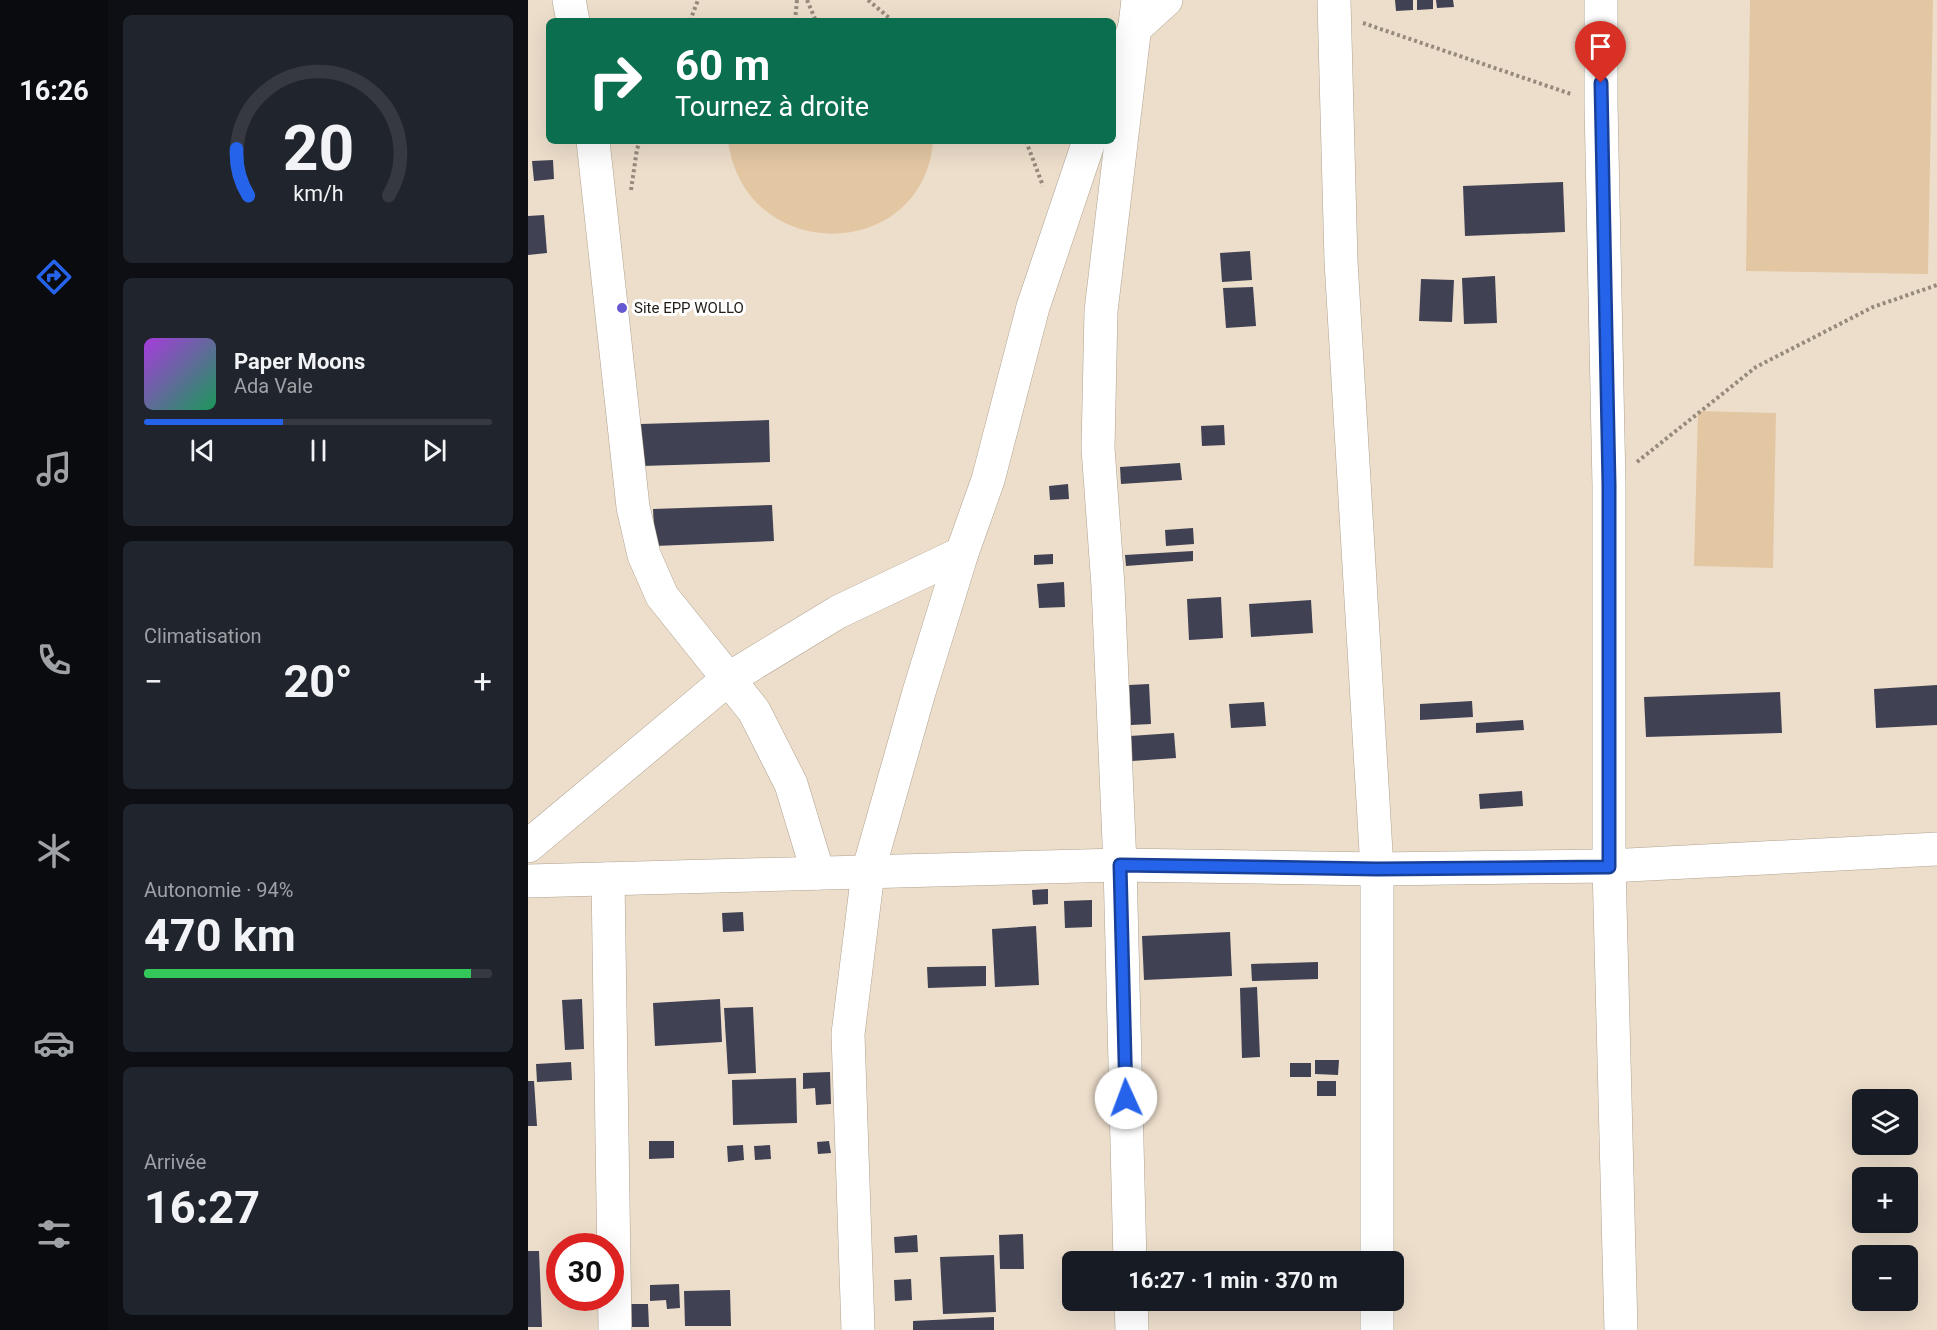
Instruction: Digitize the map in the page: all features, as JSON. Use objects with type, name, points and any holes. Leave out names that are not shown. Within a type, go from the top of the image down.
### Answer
[{"type":"street","points":[[568,0],[572,18]]},
{"type":"street","points":[[1116,72],[1136,15],[1166,0]]},
{"type":"street","points":[[1602,0],[1601,104],[1609,485],[1609,867],[1622,1330]]},
{"type":"street","points":[[1334,6],[1341,261],[1377,869],[1377,1251]]},
{"type":"street","points":[[1130,1251],[1120,865],[1108,586],[1098,448],[1101,311],[1136,15]]},
{"type":"street","points":[[593,144],[633,507],[644,555],[662,596],[754,711],[790,784],[818,873]]},
{"type":"street","points":[[858,1330],[848,1034],[868,872],[919,692],[962,553],[988,480],[1033,307],[1088,144]]},
{"type":"street","points":[[528,846],[728,680],[838,612],[962,553]]},
{"type":"street","points":[[528,881],[1120,865],[1377,869],[1609,867],[1937,849]]},
{"type":"street","points":[[608,879],[615,1330]]},
{"type":"street","points":[[1131,1311],[1132,1330]]},
{"type":"street","points":[[1377,1311],[1377,1330]]},
{"type":"path","points":[[691,18],[698,0]]},
{"type":"path","points":[[795,18],[797,0]]},
{"type":"path","points":[[807,0],[815,18]]},
{"type":"path","points":[[868,0],[889,18]]},
{"type":"path","points":[[1334,6],[1601,104]]},
{"type":"path","points":[[1609,485],[1756,367],[1873,307],[1937,285]]},
{"type":"shaded area","points":[[1750,0],[1933,0],[1928,274],[1746,271]]},
{"type":"shaded area","points":[[729,144],[932,144],[922,181],[900,210],[869,227],[834,234],[798,228],[766,211],[741,182]]},
{"type":"shaded area","points":[[1698,411],[1776,413],[1773,568],[1694,566]]},
{"type":"building","points":[[1395,0],[1413,0],[1413,10],[1396,11]]},
{"type":"building","points":[[1417,0],[1433,0],[1433,9],[1417,10]]},
{"type":"building","points":[[1436,0],[1453,0],[1454,7],[1437,8]]},
{"type":"building","points":[[553,160],[554,179],[534,181],[532,161]]},
{"type":"building","points":[[1563,182],[1565,232],[1465,236],[1463,186]]},
{"type":"building","points":[[544,215],[547,253],[528,255],[528,216]]},
{"type":"building","points":[[1250,251],[1252,280],[1222,282],[1220,253]]},
{"type":"building","points":[[1495,276],[1497,323],[1464,324],[1462,278]]},
{"type":"building","points":[[1421,279],[1454,280],[1452,322],[1419,321]]},
{"type":"building","points":[[1253,287],[1256,326],[1226,328],[1223,288]]},
{"type":"building","points":[[769,420],[770,462],[642,466],[641,424]]},
{"type":"building","points":[[1224,425],[1225,445],[1202,446],[1201,426]]},
{"type":"building","points":[[1180,463],[1182,480],[1121,484],[1120,467]]},
{"type":"building","points":[[1068,484],[1069,499],[1050,500],[1049,486]]},
{"type":"building","points":[[772,505],[774,541],[655,546],[653,509]]},
{"type":"building","points":[[1193,528],[1194,544],[1166,546],[1165,530]]},
{"type":"building","points":[[1193,551],[1193,561],[1126,566],[1125,555]]},
{"type":"building","points":[[1053,554],[1053,564],[1034,565],[1034,555]]},
{"type":"building","points":[[1064,582],[1065,607],[1039,608],[1037,584]]},
{"type":"building","points":[[1221,597],[1223,638],[1189,640],[1187,599]]},
{"type":"building","points":[[1311,600],[1313,633],[1251,637],[1249,604]]},
{"type":"building","points":[[1149,684],[1151,724],[1131,725],[1129,685]]},
{"type":"building","points":[[1937,685],[1937,725],[1876,728],[1874,689]]},
{"type":"building","points":[[1780,692],[1782,733],[1646,737],[1644,697]]},
{"type":"building","points":[[1472,701],[1473,717],[1420,720],[1420,704]]},
{"type":"building","points":[[1264,702],[1266,726],[1231,728],[1229,704]]},
{"type":"building","points":[[1523,720],[1524,730],[1476,733],[1476,723]]},
{"type":"building","points":[[1174,733],[1176,758],[1132,761],[1130,736]]},
{"type":"building","points":[[1522,791],[1523,806],[1480,809],[1479,794]]},
{"type":"building","points":[[1048,889],[1048,904],[1033,905],[1032,890]]},
{"type":"building","points":[[1092,900],[1092,927],[1065,928],[1064,901]]},
{"type":"building","points":[[743,912],[744,931],[723,932],[722,913]]},
{"type":"building","points":[[1036,926],[1039,985],[995,987],[992,929]]},
{"type":"building","points":[[1230,932],[1232,976],[1144,980],[1142,936]]},
{"type":"building","points":[[1318,962],[1318,979],[1252,981],[1251,964]]},
{"type":"building","points":[[986,966],[986,986],[928,988],[927,967]]},
{"type":"building","points":[[1257,987],[1260,1057],[1242,1058],[1240,988]]},
{"type":"building","points":[[582,999],[584,1049],[565,1050],[562,1000]]},
{"type":"building","points":[[720,999],[722,1042],[655,1046],[653,1003]]},
{"type":"building","points":[[753,1007],[756,1073],[728,1074],[724,1008]]},
{"type":"building","points":[[1315,1060],[1339,1060],[1338,1075],[1315,1074]]},
{"type":"building","points":[[571,1062],[572,1080],[537,1082],[536,1064]]},
{"type":"building","points":[[1290,1063],[1311,1063],[1311,1077],[1290,1077]]},
{"type":"building","points":[[830,1072],[831,1104],[816,1105],[815,1088],[803,1089],[803,1073]]},
{"type":"building","points":[[796,1078],[797,1123],[733,1125],[732,1080]]},
{"type":"building","points":[[528,1081],[534,1081],[537,1126],[528,1126]]},
{"type":"building","points":[[1317,1081],[1336,1081],[1336,1096],[1317,1096]]},
{"type":"building","points":[[649,1141],[674,1141],[674,1158],[649,1159]]},
{"type":"building","points":[[829,1141],[831,1153],[818,1154],[817,1142]]},
{"type":"building","points":[[743,1145],[744,1160],[728,1162],[727,1146]]},
{"type":"building","points":[[770,1145],[771,1159],[755,1160],[754,1146]]},
{"type":"building","points":[[1023,1234],[1024,1269],[1000,1269],[999,1235]]},
{"type":"building","points":[[917,1235],[918,1252],[895,1253],[894,1237]]},
{"type":"building","points":[[528,1251],[539,1251],[542,1327],[528,1327]]},
{"type":"building","points":[[994,1255],[996,1312],[943,1314],[940,1257]]},
{"type":"building","points":[[911,1279],[912,1300],[895,1301],[894,1280]]},
{"type":"building","points":[[679,1284],[680,1308],[667,1309],[666,1300],[650,1301],[650,1285]]},
{"type":"building","points":[[730,1290],[731,1326],[685,1326],[684,1291]]},
{"type":"building","points":[[629,1304],[648,1304],[649,1327],[630,1327]]},
{"type":"building","points":[[994,1317],[994,1330],[913,1330],[913,1321]]},
{"type":"place","name":"Site EPP WOLLO","points":[[622,308]]},
{"type":"route","points":[[1126,1098],[1120,865],[1377,869],[1609,867],[1609,485],[1601,83]]}]
